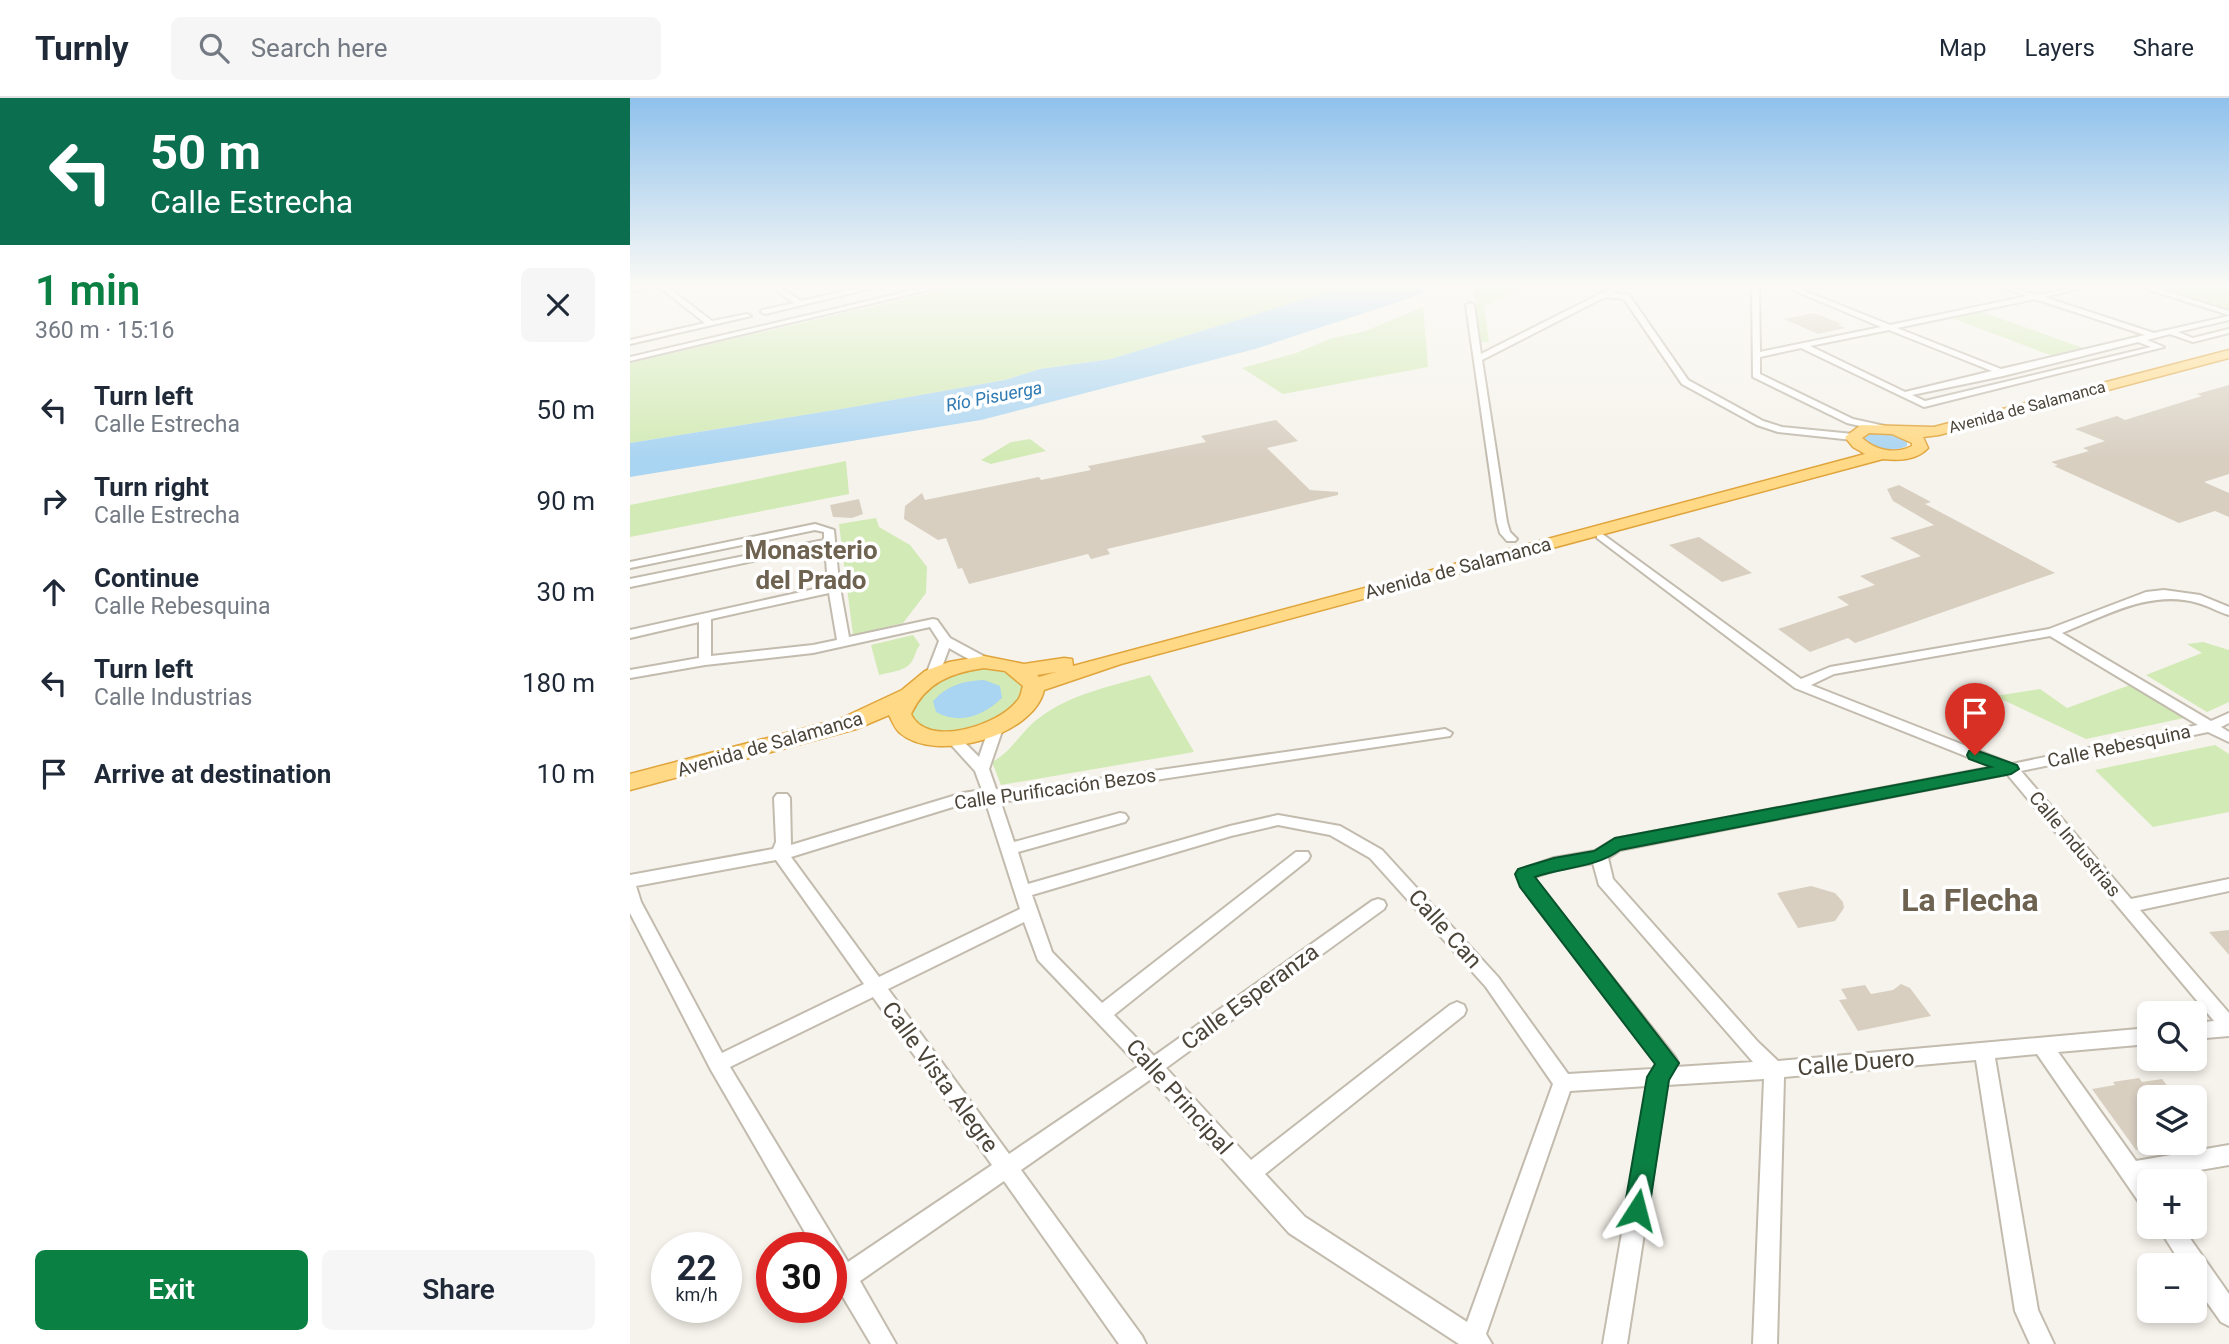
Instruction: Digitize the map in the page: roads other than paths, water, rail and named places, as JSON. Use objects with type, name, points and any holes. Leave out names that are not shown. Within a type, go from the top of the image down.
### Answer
[{"type":"highway","name":"Avenida de Salamanca","points":[[1904,433],[1934,432],[2229,354]]},
{"type":"highway","name":"Avenida de Salamanca","points":[[1028,679],[1114,660],[1884,454],[1905,454],[1916,451],[1920,445],[2229,359]]},
{"type":"highway","points":[[1855,433],[1882,428],[1904,433],[1920,445]]},
{"type":"highway","points":[[1855,433],[1884,454]]},
{"type":"highway","name":"Avenida de Salamanca","points":[[1028,679],[1058,666],[1837,458],[1850,452],[1855,433]]},
{"type":"highway","points":[[906,696],[900,714],[907,727],[932,738],[952,738],[996,728],[1016,716],[1030,701],[1028,679],[1004,664],[984,662],[933,675]]},
{"type":"highway","name":"Avenida de Salamanca","points":[[630,782],[848,724],[872,715],[906,696],[933,675]]},
{"type":"highway","name":"Avenida de Salamanca","points":[[630,793],[851,734],[907,727]]},
{"type":"street","points":[[630,359],[697,343]]},
{"type":"street","points":[[1476,343],[1502,522],[1511,539]]},
{"type":"street","points":[[1479,358],[1509,343]]},
{"type":"street","points":[[1658,343],[1685,382],[1754,420],[1780,430],[1855,433]]},
{"type":"street","points":[[1757,343],[1756,375],[1855,433]]},
{"type":"street","points":[[1757,355],[1817,343]]},
{"type":"street","points":[[1928,343],[2003,373]]},
{"type":"street","points":[[1906,394],[2127,343]]},
{"type":"street","points":[[1803,346],[1924,404],[2160,347],[2149,343]]},
{"type":"street","points":[[630,565],[815,527],[828,530],[834,588],[844,643]]},
{"type":"street","name":"Calle Industrias","points":[[1601,536],[1800,685],[2011,769],[2229,1027]]},
{"type":"street","points":[[630,583],[829,542]]},
{"type":"street","points":[[630,634],[834,588]]},
{"type":"street","points":[[1800,685],[1830,671],[2052,632],[2146,596],[2183,596],[2229,611]]},
{"type":"street","points":[[705,617],[705,661]]},
{"type":"street","points":[[630,674],[705,661],[844,643],[933,623],[945,641],[984,662]]},
{"type":"street","points":[[2052,632],[2229,737]]},
{"type":"street","points":[[933,675],[945,641]]},
{"type":"street","name":"Calle Rebesquina","points":[[1658,1077],[1668,1063],[1527,882],[1525,874],[1528,871],[1599,856],[1615,845],[2011,769],[2210,726],[2229,717]]},
{"type":"street","points":[[982,769],[996,728]]},
{"type":"street","name":"Calle Purificación Bezos","points":[[630,881],[780,854],[968,797],[1026,794],[1445,733]]},
{"type":"street","name":"Calle Principal","points":[[952,738],[982,769],[1044,955],[1153,1068],[1297,1225],[1475,1343]]},
{"type":"street","points":[[780,854],[784,842],[782,799]]},
{"type":"street","points":[[1010,849],[1121,818]]},
{"type":"street","name":"Calle Can","points":[[1024,891],[1230,831],[1279,820],[1334,830],[1376,854],[1492,982],[1563,1083]]},
{"type":"street","name":"Calle Vista Alegre","points":[[780,854],[1134,1344]]},
{"type":"street","points":[[1102,1014],[1302,856]]},
{"type":"street","points":[[1599,856],[1605,881],[1751,1048],[1774,1070],[1765,1344]]},
{"type":"street","points":[[2128,906],[2229,885]]},
{"type":"street","points":[[630,890],[633,902],[718,1065],[817,1232]]},
{"type":"street","name":"Calle Esperanza","points":[[847,1277],[1153,1068],[1378,905]]},
{"type":"street","points":[[718,1065],[1029,912]]},
{"type":"street","points":[[1250,1173],[1457,1010]]},
{"type":"street","points":[[2207,1030],[2229,1027]]},
{"type":"street","name":"Calle Duero","points":[[1563,1083],[1774,1070],[2137,1037]]},
{"type":"street","points":[[2042,1046],[2137,1181]]},
{"type":"street","points":[[1984,1051],[2027,1311],[2042,1344]]},
{"type":"street","points":[[1615,1344],[1658,1077]]},
{"type":"street","points":[[1475,1343],[1563,1083]]},
{"type":"street","points":[[2131,1172],[2229,1155]]},
{"type":"street","points":[[2177,1239],[2229,1314]]},
{"type":"street","points":[[847,1281],[884,1344]]},
{"type":"water","name":"Río Pisuerga","points":[[1162,343],[1273,343],[981,420],[630,477],[630,443],[847,408],[1005,380],[1040,369],[1111,359]]},
{"type":"water","points":[[1870,432],[1893,433],[1907,441],[1907,446],[1891,450],[1874,446],[1864,441],[1863,436]]},
{"type":"water","points":[[984,680],[1000,686],[1002,698],[987,710],[962,718],[936,712],[933,701],[944,691],[963,683]]},
{"type":"district","name":"Monasterio del Prado","points":[[811,565]]},
{"type":"district","name":"La Flecha","points":[[1970,900]]}]
